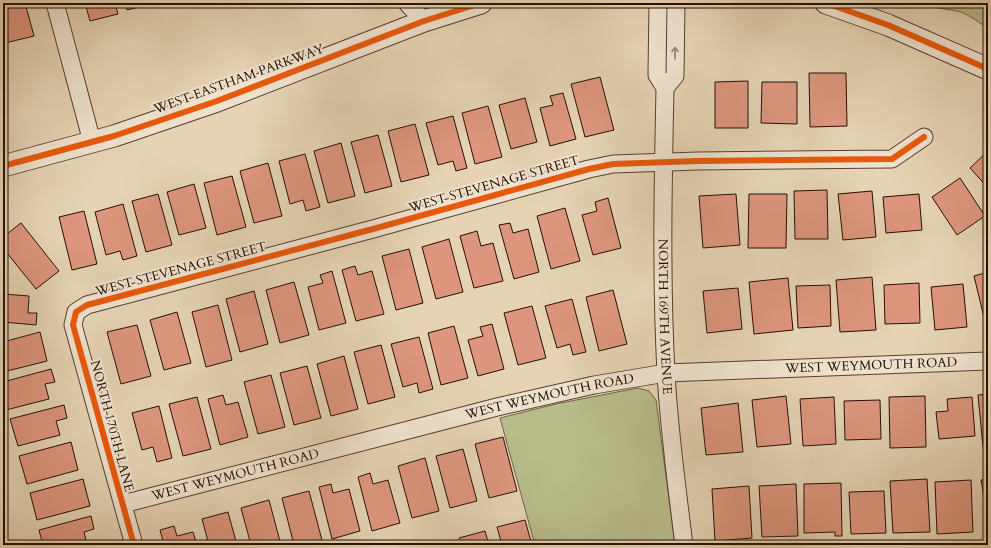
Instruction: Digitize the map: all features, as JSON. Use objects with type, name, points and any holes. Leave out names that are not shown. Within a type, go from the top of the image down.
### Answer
[{"type":"street","points":[[55,3],[92,142]]},
{"type":"street","points":[[407,3],[424,12]]},
{"type":"street","name":"WEST EASTHAM PARKWAY","points":[[3,166],[114,136],[217,100],[424,12],[481,3]]},
{"type":"street","name":"NORTH 169TH AVENUE","points":[[658,3],[657,75],[665,88],[663,162],[663,281],[666,373],[673,460],[684,545]]},
{"type":"street","points":[[665,88],[675,76],[676,3]]},
{"type":"street","points":[[826,3],[888,25],[988,69]]},
{"type":"street","name":"WEST STEVENAGE STREET","points":[[76,312],[87,305],[374,229],[589,169],[613,164],[773,160],[892,160],[924,137]]},
{"type":"street","name":"NORTH 170TH LANE","points":[[76,312],[73,325],[134,545]]},
{"type":"street","name":"WEST WEYMOUTH ROAD","points":[[123,504],[497,407],[594,385],[666,373],[988,361]]},
{"type":"green space","points":[[921,3],[988,3],[988,29],[961,12],[932,7]]},
{"type":"green space","points":[[638,388],[649,391],[656,400],[675,545],[535,545],[500,418],[556,404]]},
{"type":"building","points":[[3,3],[25,3],[34,36],[5,43],[3,34]]},
{"type":"building","points":[[85,3],[115,3],[118,14],[90,21]]},
{"type":"building","points":[[125,3],[155,3],[127,10]]},
{"type":"building","points":[[809,73],[846,73],[847,126],[810,127]]},
{"type":"building","points":[[600,77],[614,130],[585,137],[571,84]]},
{"type":"building","points":[[748,81],[748,128],[715,128],[715,82]]},
{"type":"building","points":[[762,82],[797,82],[797,124],[761,123]]},
{"type":"building","points":[[563,93],[576,139],[550,146],[540,108],[553,105],[550,96]]},
{"type":"building","points":[[525,98],[537,142],[511,149],[499,105]]},
{"type":"building","points":[[488,106],[502,157],[475,164],[462,113]]},
{"type":"building","points":[[453,116],[467,168],[456,171],[453,161],[438,165],[426,123]]},
{"type":"building","points":[[415,124],[429,175],[401,182],[388,131]]},
{"type":"building","points":[[378,135],[392,186],[365,193],[351,142]]},
{"type":"building","points":[[341,143],[355,196],[328,203],[314,151]]},
{"type":"building","points":[[988,151],[988,188],[970,168]]},
{"type":"building","points":[[305,154],[320,207],[306,211],[303,200],[290,204],[279,161]]},
{"type":"building","points":[[268,163],[282,216],[254,223],[240,171]]},
{"type":"building","points":[[232,176],[246,227],[217,235],[204,183]]},
{"type":"building","points":[[960,178],[985,216],[957,235],[932,197]]},
{"type":"building","points":[[194,184],[206,228],[179,235],[167,192]]},
{"type":"building","points":[[827,190],[828,239],[795,239],[794,191]]},
{"type":"building","points":[[872,191],[876,237],[843,240],[838,194]]},
{"type":"building","points":[[158,194],[172,245],[146,252],[132,201]]},
{"type":"building","points":[[736,194],[740,245],[703,248],[699,196]]},
{"type":"building","points":[[749,194],[787,194],[786,248],[748,248]]},
{"type":"building","points":[[919,194],[922,230],[886,233],[883,197]]},
{"type":"building","points":[[608,198],[621,248],[593,255],[582,215],[597,211],[595,202]]},
{"type":"building","points":[[123,204],[137,256],[123,260],[120,251],[106,255],[95,212]]},
{"type":"building","points":[[565,208],[580,261],[551,269],[537,216]]},
{"type":"building","points":[[84,211],[97,264],[72,270],[59,217]]},
{"type":"building","points":[[21,223],[59,271],[36,289],[3,248],[3,237]]},
{"type":"building","points":[[510,223],[513,233],[528,229],[539,272],[514,279],[499,225]]},
{"type":"building","points":[[477,231],[481,246],[493,243],[503,281],[474,288],[460,236]]},
{"type":"building","points":[[449,239],[463,292],[436,299],[422,247]]},
{"type":"building","points":[[409,249],[423,303],[396,310],[382,256]]},
{"type":"building","points":[[355,266],[358,275],[372,271],[384,314],[356,321],[342,270]]},
{"type":"building","points":[[332,271],[346,323],[319,330],[308,287],[323,283],[320,275]]},
{"type":"building","points":[[988,272],[988,326],[986,326],[974,276]]},
{"type":"building","points":[[872,277],[876,330],[840,332],[836,280]]},
{"type":"building","points":[[788,278],[793,330],[754,334],[749,282]]},
{"type":"building","points":[[294,282],[309,335],[280,343],[266,290]]},
{"type":"building","points":[[919,283],[920,323],[885,324],[884,285]]},
{"type":"building","points":[[963,284],[967,327],[935,330],[931,287]]},
{"type":"building","points":[[830,285],[831,326],[798,328],[796,286]]},
{"type":"building","points":[[738,288],[742,329],[707,333],[703,291]]},
{"type":"building","points":[[613,290],[627,344],[599,351],[586,297]]},
{"type":"building","points":[[254,291],[268,344],[240,352],[226,299]]},
{"type":"building","points":[[3,294],[29,296],[28,313],[37,313],[36,325],[3,322]]},
{"type":"building","points":[[572,299],[586,352],[573,355],[570,344],[557,348],[545,306]]},
{"type":"building","points":[[218,305],[232,360],[206,367],[192,312]]},
{"type":"building","points":[[532,306],[546,358],[518,365],[504,313]]},
{"type":"building","points":[[177,312],[191,363],[164,370],[150,320]]},
{"type":"building","points":[[492,324],[504,369],[478,376],[468,340],[483,336],[480,327]]},
{"type":"building","points":[[137,325],[151,376],[121,384],[107,332]]},
{"type":"building","points":[[454,326],[468,378],[441,385],[428,333]]},
{"type":"building","points":[[40,332],[47,361],[3,372],[3,342]]},
{"type":"building","points":[[419,337],[433,389],[419,393],[417,383],[403,387],[391,344]]},
{"type":"building","points":[[381,345],[395,397],[368,404],[354,352]]},
{"type":"building","points":[[344,356],[358,409],[331,416],[317,364]]},
{"type":"building","points":[[307,366],[321,418],[294,425],[280,373]]},
{"type":"building","points":[[51,369],[55,382],[45,384],[49,399],[6,410],[3,398],[3,382]]},
{"type":"building","points":[[271,375],[285,427],[258,434],[244,382]]},
{"type":"building","points":[[988,394],[988,446],[983,447],[978,395]]},
{"type":"building","points":[[223,395],[226,405],[238,402],[248,437],[220,445],[208,399]]},
{"type":"building","points":[[786,396],[791,444],[757,447],[752,400]]},
{"type":"building","points":[[925,396],[926,447],[890,448],[889,397]]},
{"type":"building","points":[[197,397],[211,449],[183,456],[169,404]]},
{"type":"building","points":[[834,397],[836,444],[803,446],[800,399]]},
{"type":"building","points":[[972,397],[975,436],[939,439],[936,412],[948,411],[947,399]]},
{"type":"building","points":[[880,400],[881,439],[845,440],[844,401]]},
{"type":"building","points":[[738,403],[743,452],[706,455],[701,408]]},
{"type":"building","points":[[64,405],[67,418],[56,421],[60,435],[18,446],[10,419]]},
{"type":"building","points":[[159,406],[172,458],[157,462],[153,447],[142,450],[132,413]]},
{"type":"building","points":[[503,437],[517,491],[489,498],[475,444]]},
{"type":"building","points":[[71,442],[78,470],[27,484],[19,456]]},
{"type":"building","points":[[463,449],[477,501],[450,508],[436,456]]},
{"type":"building","points":[[425,458],[439,511],[412,518],[398,466]]},
{"type":"building","points":[[370,473],[373,484],[388,480],[400,523],[372,531],[358,477]]},
{"type":"building","points":[[83,479],[90,506],[37,520],[30,493]]},
{"type":"building","points":[[927,479],[930,532],[893,533],[890,481]]},
{"type":"building","points":[[988,479],[988,520],[981,480]]},
{"type":"building","points":[[971,480],[973,532],[937,534],[935,482]]},
{"type":"building","points":[[841,483],[842,536],[835,536],[835,532],[804,533],[804,484]]},
{"type":"building","points":[[331,484],[333,493],[349,489],[360,531],[332,539],[319,487]]},
{"type":"building","points":[[796,484],[798,536],[762,537],[759,486]]},
{"type":"building","points":[[749,486],[752,538],[715,541],[712,489]]},
{"type":"building","points":[[309,491],[323,544],[294,545],[282,498]]},
{"type":"building","points":[[884,491],[886,533],[851,534],[849,492]]},
{"type":"building","points":[[269,500],[281,545],[251,545],[241,508]]},
{"type":"building","points":[[228,512],[237,545],[209,545],[202,519]]},
{"type":"building","points":[[91,516],[94,529],[84,532],[87,545],[43,545],[39,530]]},
{"type":"building","points":[[525,520],[532,545],[502,545],[497,527]]},
{"type":"building","points":[[174,526],[177,536],[193,532],[197,545],[164,545],[160,530]]},
{"type":"building","points":[[485,531],[489,545],[461,545],[459,538]]},
{"type":"building","points":[[446,541],[447,545],[433,545]]},
{"type":"cycle path","points":[[3,166],[114,136],[217,101],[424,21],[481,3]]},
{"type":"cycle path","points":[[826,3],[888,25],[988,69]]},
{"type":"cycle path","points":[[134,545],[73,325],[76,312],[87,305],[373,229],[589,169],[613,164],[698,161],[892,159],[924,137]]}]
